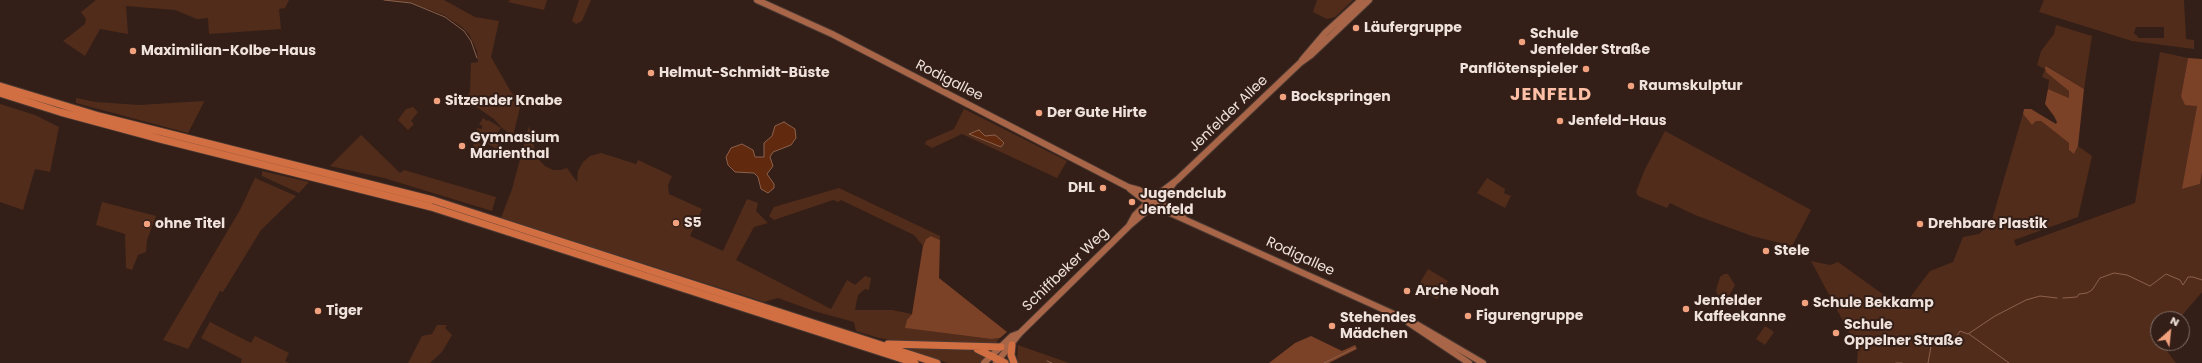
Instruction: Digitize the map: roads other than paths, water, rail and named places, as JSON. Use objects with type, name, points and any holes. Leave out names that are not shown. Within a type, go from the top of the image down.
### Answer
[{"type":"highway","points":[[0,86],[115,120],[433,200],[937,363]]},
{"type":"highway","points":[[0,93],[153,137],[431,207],[915,363]]},
{"type":"highway","points":[[870,341],[902,346],[1001,347]]},
{"type":"highway","points":[[1012,345],[1011,355],[1014,363]]},
{"type":"highway","points":[[967,347],[984,352],[990,360],[1000,362]]},
{"type":"main road","name":"Rodigallee","points":[[757,0],[832,34],[1128,187],[1139,190],[1153,202],[1183,217],[1430,331],[1483,363]]},
{"type":"main road","name":"Jenfelder Allee","points":[[1300,63],[1316,42],[1361,0]]},
{"type":"main road","name":"Jenfelder Allee","points":[[1153,202],[1369,0]]},
{"type":"main road","name":"Schiffbeker Weg","points":[[1000,362],[1020,332],[1129,226],[1135,215],[1153,202]]},
{"type":"main road","name":"Rodigallee","points":[[1407,321],[1415,329],[1469,363]]},
{"type":"main road","name":"Schiffbeker Weg","points":[[984,363],[990,360],[1012,336],[1020,332]]},
{"type":"waterway","points":[[384,0],[411,3],[445,17],[464,31],[471,41],[477,58]]},
{"type":"waterway","points":[[2063,298],[2077,297],[2079,294],[2087,293],[2092,290],[2100,278],[2114,273],[2127,275],[2150,286],[2166,274],[2180,280],[2183,285],[2188,277],[2202,280]]},
{"type":"waterway","points":[[1928,363],[1932,341],[1948,341],[1956,337],[1960,331],[1968,334],[1995,316],[2026,300],[2040,296],[2057,298]]},
{"type":"waterway","points":[[1969,334],[2009,363]]},
{"type":"waterway","points":[[1324,363],[1355,348]]},
{"type":"waterway","points":[[1047,361],[1052,363]]},
{"type":"waterway","points":[[1896,363],[1902,363]]},
{"type":"place","name":"Läufergruppe","points":[[1356,28]]},
{"type":"place","name":"Schule Jenfelder Straße","points":[[1522,42]]},
{"type":"place","name":"Maximilian-Kolbe-Haus","points":[[133,51]]},
{"type":"place","name":"Panflötenspieler","points":[[1586,69]]},
{"type":"place","name":"Helmut-Schmidt-Büste","points":[[651,73]]},
{"type":"place","name":"Raumskulptur","points":[[1631,86]]},
{"type":"place","name":"Bockspringen","points":[[1283,97]]},
{"type":"place","name":"Sitzender Knabe","points":[[437,101]]},
{"type":"place","name":"Der Gute Hirte","points":[[1039,113]]},
{"type":"place","name":"Jenfeld-Haus","points":[[1560,121]]},
{"type":"place","name":"Gymnasium Marienthal","points":[[462,146]]},
{"type":"place","name":"DHL","points":[[1103,188]]},
{"type":"place","name":"Jugendclub Jenfeld","points":[[1132,202]]},
{"type":"place","name":"S5","points":[[676,223]]},
{"type":"place","name":"ohne Titel","points":[[147,224]]},
{"type":"place","name":"Drehbare Plastik","points":[[1920,224]]},
{"type":"place","name":"Stele","points":[[1766,251]]},
{"type":"place","name":"Arche Noah","points":[[1407,291]]},
{"type":"place","name":"Schule Bekkamp","points":[[1805,303]]},
{"type":"place","name":"Jenfelder Kaffeekanne","points":[[1686,309]]},
{"type":"place","name":"Tiger","points":[[318,311]]},
{"type":"place","name":"Figurengruppe","points":[[1468,316]]},
{"type":"place","name":"Stehendes Mädchen","points":[[1332,326]]},
{"type":"place","name":"Schule Oppelner Straße","points":[[1836,333]]},
{"type":"district","name":"JENFELD","points":[[1551,95]]}]
